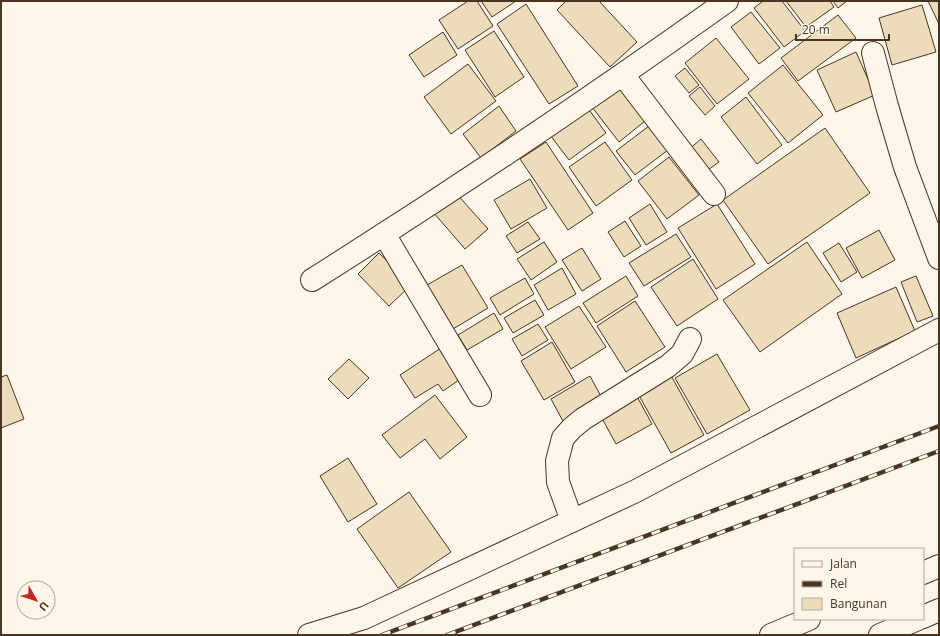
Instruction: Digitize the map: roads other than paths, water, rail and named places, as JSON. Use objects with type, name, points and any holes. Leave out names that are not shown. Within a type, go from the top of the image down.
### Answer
[{"type":"main road","points":[[312,280],[384,234],[623,75],[727,1]]},
{"type":"main road","points":[[873,53],[905,167],[939,258]]},
{"type":"main road","points":[[623,75],[714,194]]},
{"type":"main road","points":[[384,234],[480,395]]},
{"type":"main road","points":[[309,635],[364,618],[636,491],[939,330]]},
{"type":"main road","points":[[572,521],[558,482],[557,461],[563,438],[583,419],[668,366],[682,354],[690,339]]},
{"type":"main road","points":[[924,572],[939,566]]},
{"type":"main road","points":[[924,617],[939,610]]},
{"type":"main road","points":[[771,635],[807,620]]},
{"type":"main road","points":[[880,635],[916,620]]},
{"type":"railway","points":[[382,635],[939,426]]},
{"type":"railway","points":[[447,635],[939,451]]}]
